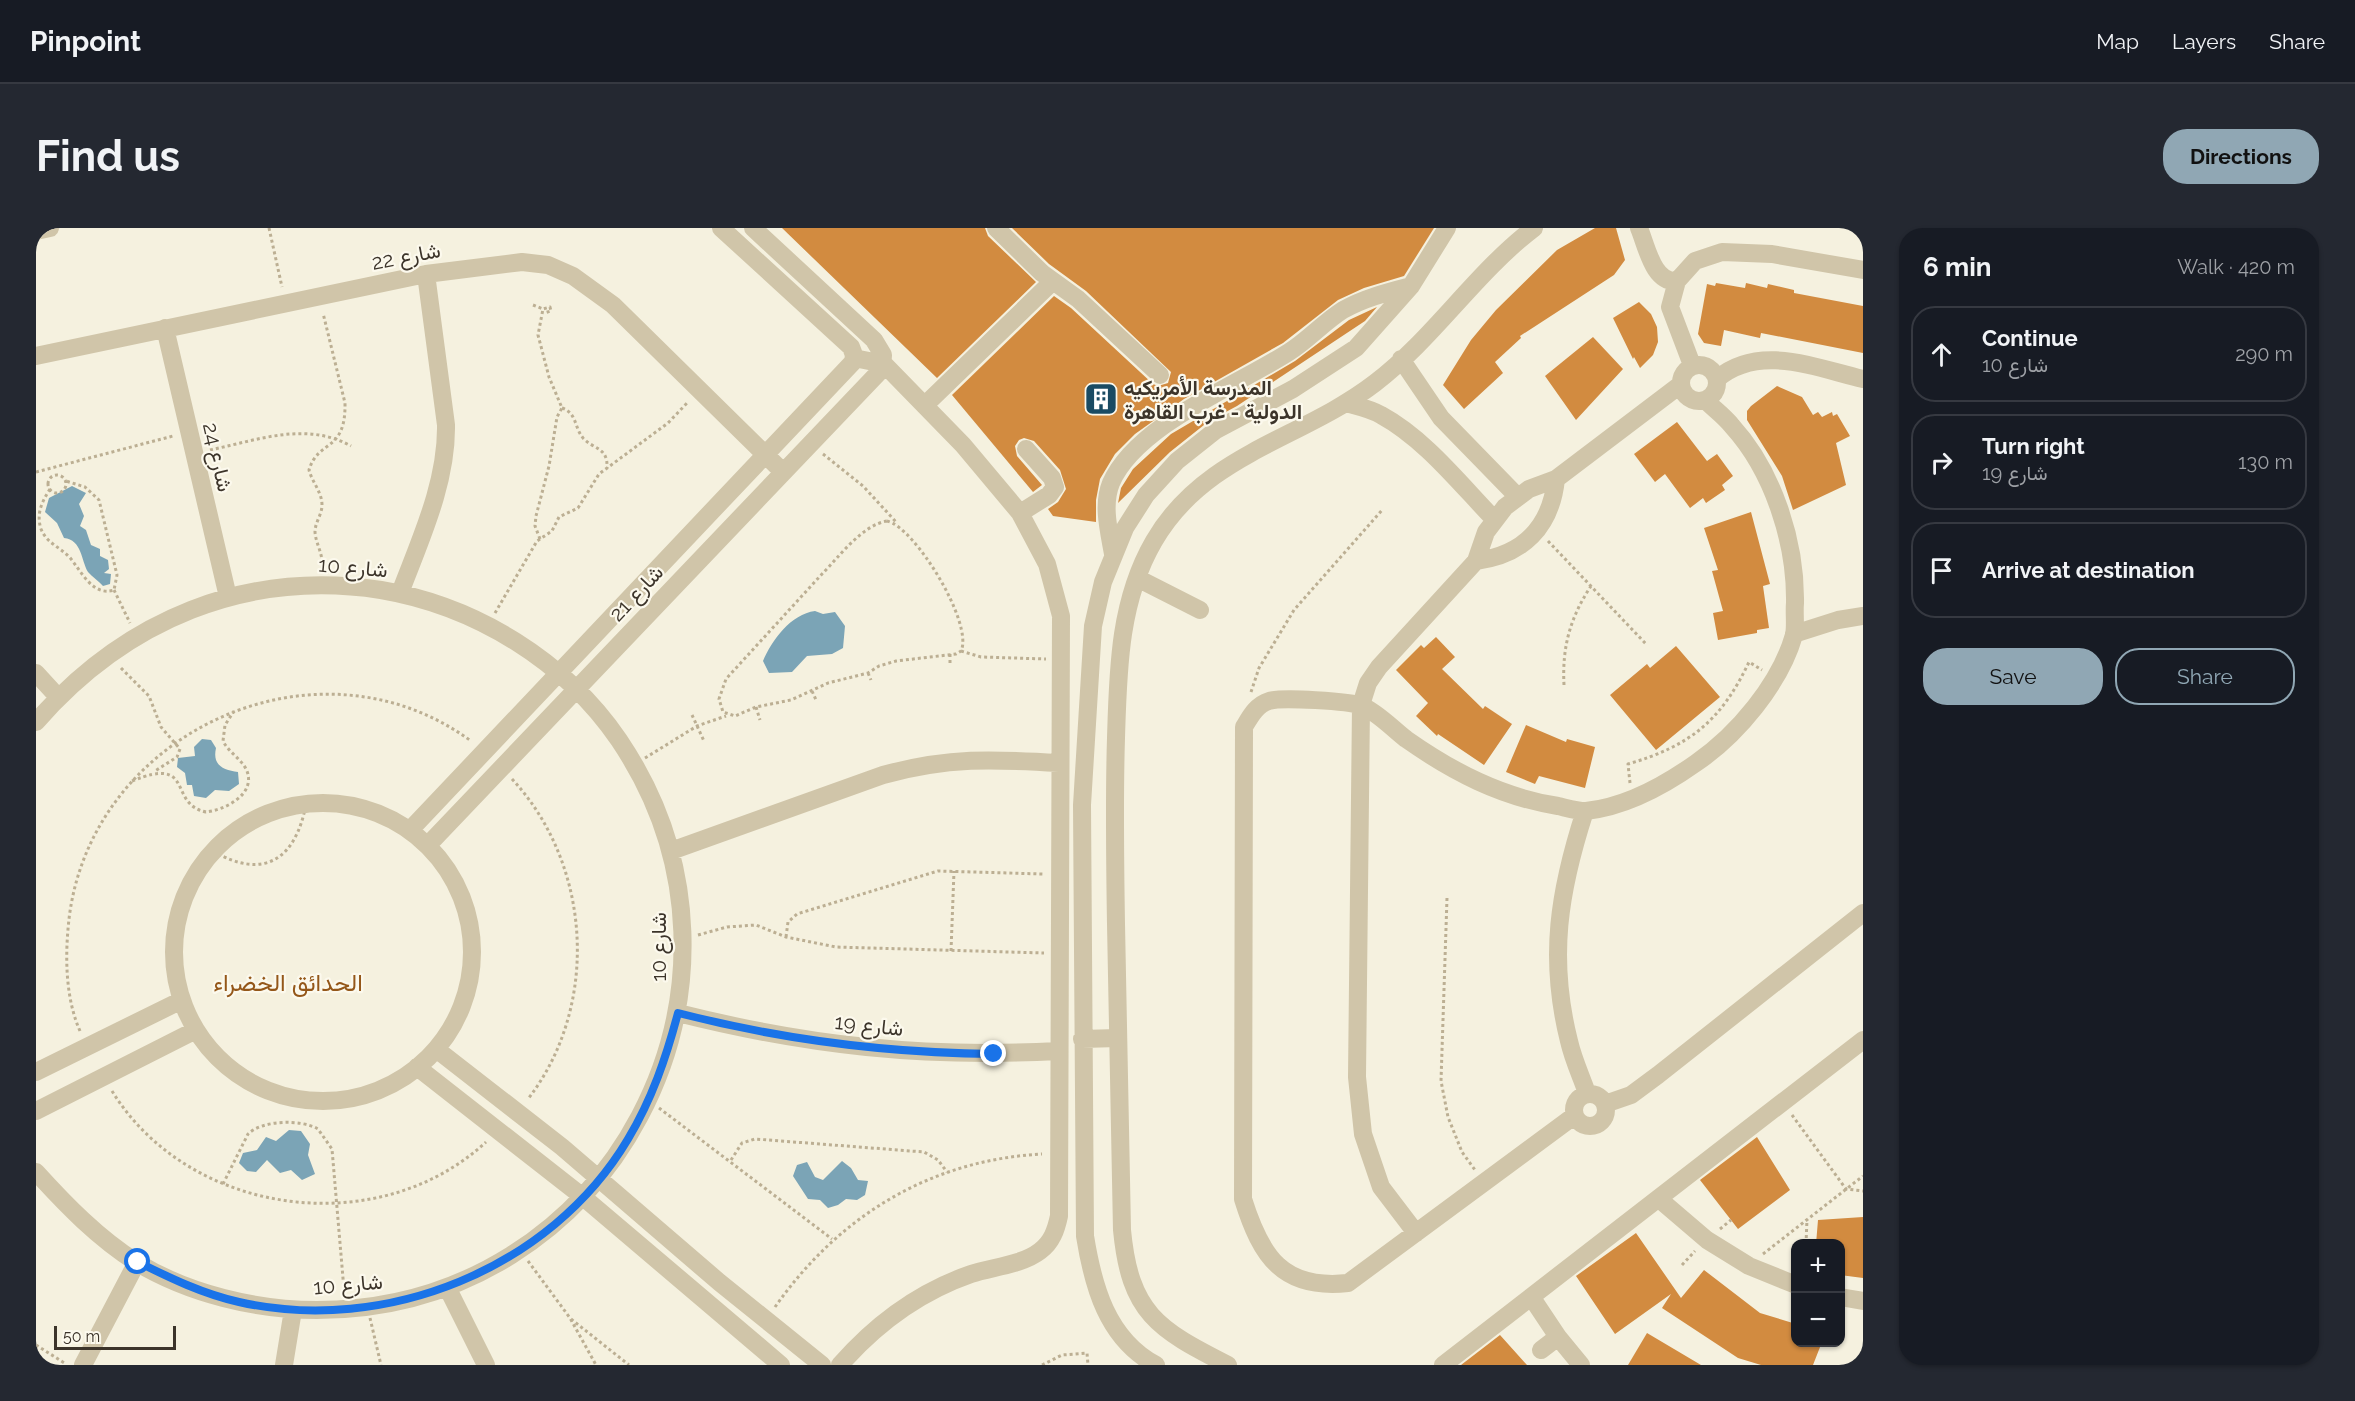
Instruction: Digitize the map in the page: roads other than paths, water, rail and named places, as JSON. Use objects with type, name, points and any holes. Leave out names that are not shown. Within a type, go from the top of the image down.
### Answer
[{"type":"street","points":[[36,231],[50,228]]},
{"type":"street","points":[[721,228],[851,347],[851,363],[881,369],[925,405],[963,445],[1020,513],[1036,540],[1055,589],[1061,616],[1058,953],[1059,1216],[1055,1232],[1049,1243],[1029,1257],[969,1275],[908,1305],[880,1325],[840,1365]]},
{"type":"street","points":[[753,228],[874,340],[884,355],[881,369]]},
{"type":"street","points":[[996,228],[1052,282],[1078,299],[1160,375]]},
{"type":"street","points":[[1156,1365],[1146,1360],[1123,1339],[1100,1301],[1092,1280],[1085,1236],[1082,805],[1093,626],[1113,554],[1125,528],[1146,495],[1177,460],[1216,430],[1293,389],[1349,353],[1377,326],[1412,286],[1447,228]]},
{"type":"street","points":[[1228,1365],[1170,1334],[1145,1310],[1131,1283],[1122,1230],[1114,802],[1118,672],[1123,630],[1137,578],[1154,541],[1175,512],[1198,487],[1231,462],[1346,403],[1377,382],[1401,359],[1510,236],[1534,228]]},
{"type":"street","points":[[1639,228],[1660,277],[1668,282],[1677,281]]},
{"type":"street","points":[[1692,366],[1670,307],[1677,281],[1695,261],[1722,252],[1772,254],[1863,270]]},
{"type":"street","name":"شارع 22","points":[[36,357],[426,274],[522,262],[548,265],[565,272],[596,291],[783,472]]},
{"type":"street","points":[[400,593],[423,532],[446,450],[446,425],[426,274]]},
{"type":"street","points":[[925,405],[1052,282]]},
{"type":"street","points":[[1113,554],[1106,504],[1112,482],[1129,458],[1150,438],[1193,405],[1290,351],[1341,311],[1368,299],[1412,286]]},
{"type":"street","name":"شارع 24","points":[[165,328],[228,597]]},
{"type":"street","points":[[1401,359],[1441,418],[1517,496]]},
{"type":"street","points":[[1680,385],[1689,399],[1705,400],[1712,396],[1718,380],[1729,369],[1748,362],[1768,360],[1788,362],[1863,379]]},
{"type":"street","name":"شارع 21","points":[[411,829],[851,363]]},
{"type":"street","points":[[1416,1233],[1381,1187],[1362,1122],[1357,1077],[1361,705],[1368,683],[1379,667],[1476,561],[1486,532],[1494,519],[1517,496],[1556,480],[1680,385],[1685,370],[1692,366],[1708,366],[1718,380]]},
{"type":"street","name":"شارع 21","points":[[428,845],[881,369]]},
{"type":"street","points":[[1574,1116],[1348,1283],[1323,1286],[1298,1280],[1277,1267],[1261,1246],[1248,1215],[1243,1188],[1244,727],[1253,712],[1267,702],[1284,698],[1361,705],[1441,764],[1486,787],[1535,802],[1585,811],[1631,799],[1675,779],[1714,751],[1748,717],[1774,677],[1794,634],[1795,589],[1791,556],[1777,503],[1758,463],[1733,426],[1705,400]]},
{"type":"street","points":[[1346,403],[1379,414],[1417,441],[1494,519]]},
{"type":"street","points":[[1432,456],[1456,433]]},
{"type":"street","points":[[1020,513],[1049,495],[1055,487],[1052,478],[1026,449]]},
{"type":"street","points":[[1476,561],[1511,553],[1538,531],[1554,498],[1556,480]]},
{"type":"street","points":[[1137,578],[1200,610]]},
{"type":"street","name":"شارع 10","points":[[36,722],[58,697],[105,656],[136,635],[181,613],[228,597],[285,587],[357,586],[400,593],[445,606],[488,625],[524,647],[577,689],[608,725],[635,764],[656,806],[671,851],[680,890],[684,941],[678,1013],[666,1057],[650,1101],[627,1141],[600,1178],[553,1225],[520,1250],[485,1271],[447,1287],[408,1300],[345,1310],[293,1310],[239,1302],[187,1286],[138,1262],[70,1208],[36,1172]]},
{"type":"street","points":[[1794,634],[1838,620],[1863,616]]},
{"type":"street","points":[[36,674],[58,697]]},
{"type":"street","points":[[671,851],[860,783],[917,765],[988,758],[1059,763]]},
{"type":"street","points":[[330,802],[372,810],[411,829],[428,845],[455,881],[470,923],[472,968],[460,1011],[436,1049],[417,1067],[391,1085],[361,1096],[329,1101],[298,1099],[267,1090],[239,1075],[215,1055],[196,1030],[182,1000],[175,961],[177,921],[190,884],[213,851],[247,824],[287,807],[306,804],[330,802]]},
{"type":"street","points":[[1585,811],[1567,867],[1558,925],[1559,984],[1565,1019],[1569,1042],[1587,1093]]},
{"type":"street","points":[[1605,1104],[1631,1095],[1863,913]]},
{"type":"street","points":[[36,1072],[182,1000]]},
{"type":"street","name":"شارع 19","points":[[678,1013],[783,1037],[867,1049],[962,1054],[1058,1051]]},
{"type":"street","points":[[36,1111],[196,1030]]},
{"type":"street","points":[[1083,1040],[1118,1038]]},
{"type":"street","points":[[1443,1365],[1863,1040]]},
{"type":"street","points":[[436,1049],[600,1178],[822,1365]]},
{"type":"street","points":[[417,1067],[583,1197],[781,1365]]},
{"type":"street","points":[[1587,1093],[1601,1098],[1605,1104],[1606,1113],[1595,1125],[1587,1126],[1574,1116],[1573,1106],[1578,1097],[1587,1093]]},
{"type":"street","points":[[1659,1199],[1707,1240],[1749,1266],[1791,1283]]},
{"type":"street","points":[[83,1365],[138,1262]]},
{"type":"street","points":[[447,1287],[486,1365]]},
{"type":"street","points":[[1845,1297],[1863,1302]]},
{"type":"street","points":[[1532,1298],[1558,1337],[1581,1365]]},
{"type":"street","points":[[284,1365],[293,1310]]},
{"type":"street","points":[[1540,1350],[1558,1337]]},
{"type":"water","points":[[72,486],[86,493],[79,504],[84,516],[80,526],[86,530],[91,545],[100,549],[100,556],[108,560],[109,569],[104,573],[111,574],[110,584],[103,586],[88,572],[78,546],[64,538],[57,523],[45,512],[49,498]]},
{"type":"water","points":[[815,611],[823,614],[835,612],[845,626],[843,648],[832,654],[807,656],[792,672],[769,673],[763,661],[777,637],[798,617]]},
{"type":"water","points":[[202,739],[211,740],[216,748],[216,759],[220,766],[238,772],[239,784],[229,791],[215,790],[206,798],[194,796],[192,785],[187,785],[185,773],[177,767],[178,758],[195,756],[194,747]]},
{"type":"water","points":[[289,1130],[301,1131],[310,1144],[308,1155],[315,1174],[302,1180],[291,1170],[280,1173],[267,1160],[256,1172],[247,1171],[239,1163],[243,1153],[257,1150],[266,1137],[276,1141]]},
{"type":"water","points":[[842,1161],[851,1168],[858,1180],[868,1181],[865,1195],[857,1200],[846,1199],[828,1208],[820,1200],[808,1199],[793,1176],[797,1165],[807,1162],[815,1177],[823,1180]]},
{"type":"place","name":"المدرسة الأمريكيه الدولية - غرب القاهرة","points":[[1101,399]]},
{"type":"district","name":"الحدائق الخضراء","points":[[288,982]]}]
